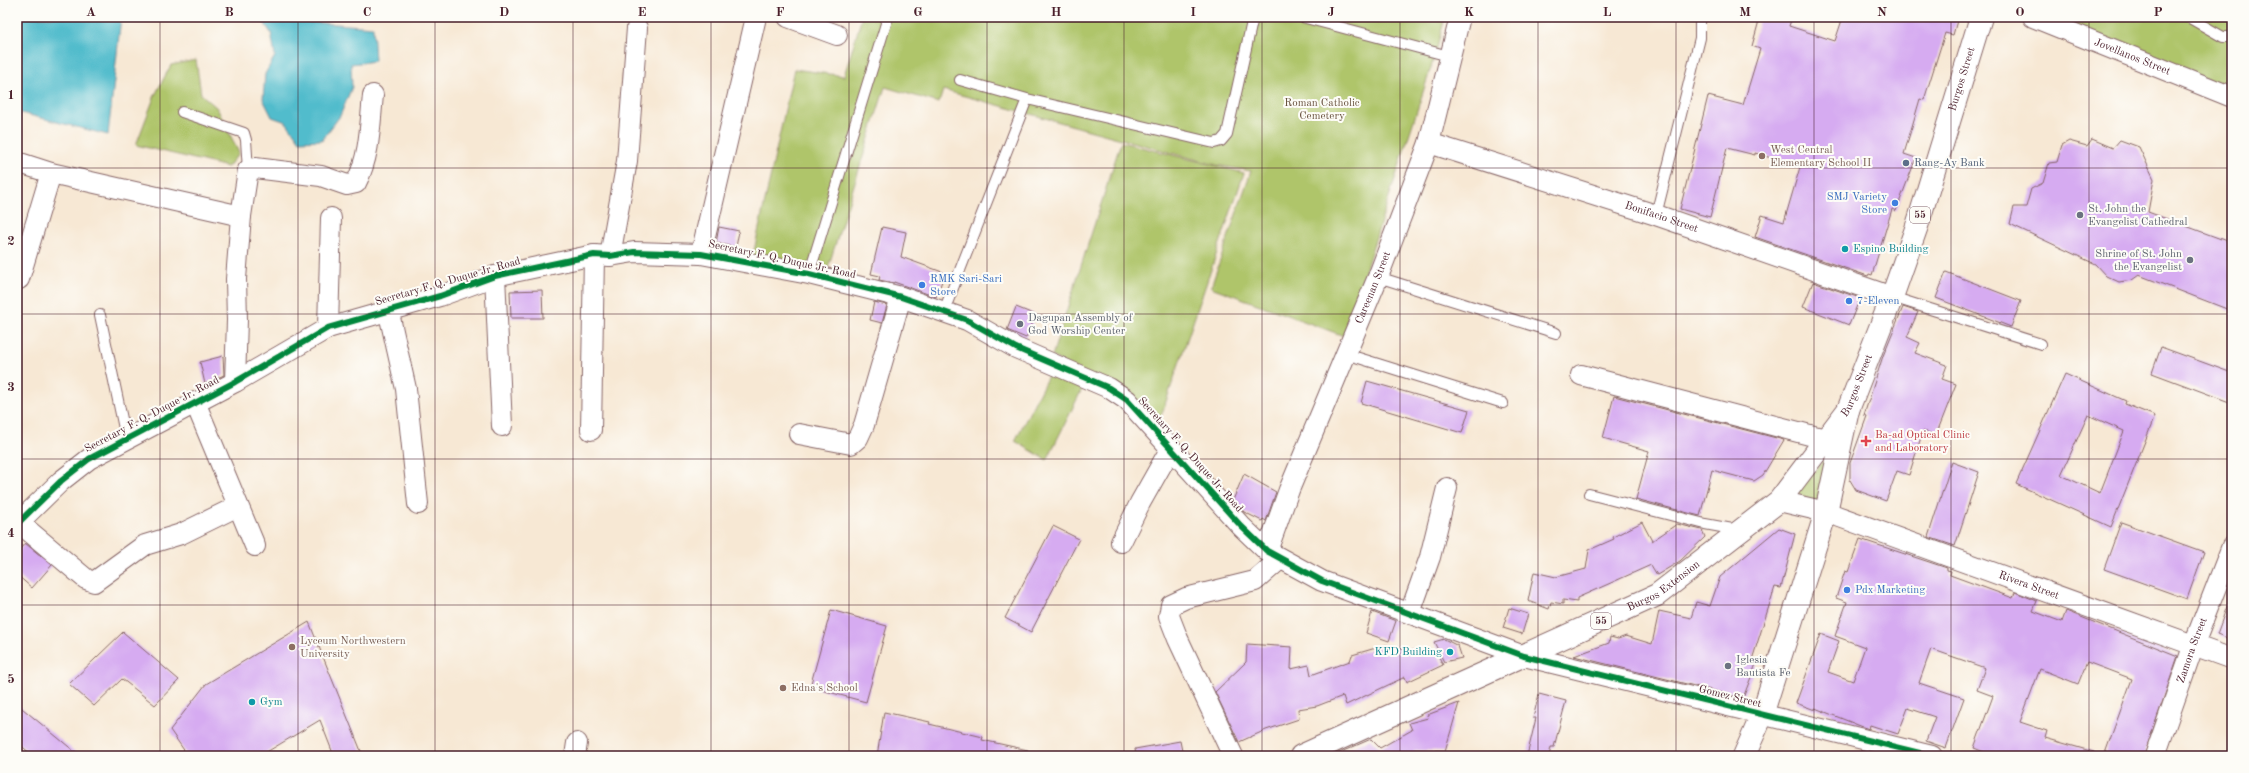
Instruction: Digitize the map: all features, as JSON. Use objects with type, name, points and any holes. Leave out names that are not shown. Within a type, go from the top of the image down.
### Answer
[{"type":"main road","name":"Burgos Street","points":[[1744,756],[1762,715],[1826,512],[1848,410],[1892,297],[1917,226],[1981,17]]},
{"type":"main road","name":"Burgos Extension","points":[[1301,756],[1657,595],[1779,501],[1848,410]]},
{"type":"street","points":[[701,254],[756,17]]},
{"type":"street","points":[[788,17],[838,35]]},
{"type":"street","name":"Careenan Street","points":[[1274,555],[1290,490],[1378,277],[1429,143],[1449,56],[1460,17]]},
{"type":"street","name":"Jovellanos Street","points":[[2033,17],[2232,97]]},
{"type":"street","points":[[591,430],[602,255],[627,161],[637,28]]},
{"type":"street","points":[[235,382],[238,320],[236,279],[241,216],[248,170],[255,168],[321,176],[347,185],[356,183],[362,171],[368,147],[373,95]]},
{"type":"street","name":"Bonifacio Street","points":[[1429,143],[1656,215],[1892,297]]},
{"type":"street","points":[[17,162],[51,173],[241,216]]},
{"type":"street","points":[[19,279],[51,173]]},
{"type":"street","points":[[328,328],[331,218]]},
{"type":"street","name":"Secretary F. Q. Duque Jr. Road","points":[[18,523],[61,481],[89,459],[126,438],[235,382],[328,328],[388,309],[440,296],[495,276],[602,255],[634,252],[701,254],[809,274],[901,297],[944,311],[966,320],[1016,348],[1108,388],[1127,400],[1241,526],[1274,555],[1322,581],[1524,656]]},
{"type":"street","points":[[495,276],[502,426]]},
{"type":"street","points":[[799,434],[851,444],[858,438],[864,425],[901,297]]},
{"type":"street","points":[[388,309],[406,389],[418,504]]},
{"type":"street","points":[[1581,375],[1825,439]]},
{"type":"street","points":[[195,402],[255,546]]},
{"type":"street","points":[[1121,542],[1140,503],[1171,448]]},
{"type":"street","points":[[1410,613],[1430,557],[1447,488]]},
{"type":"street","name":"Rivera Street","points":[[1779,501],[1826,512],[2232,659]]},
{"type":"street","points":[[18,523],[86,580],[94,582],[145,546],[181,534],[238,506]]},
{"type":"street","name":"Zamora Street","points":[[2155,756],[2194,644],[2232,546]]},
{"type":"street","points":[[1233,756],[1178,639],[1169,616],[1171,605],[1186,598],[1255,581],[1274,555]]},
{"type":"street","name":"Gomez Street","points":[[1524,656],[1932,756]]},
{"type":"lane","points":[[809,274],[888,17]]},
{"type":"lane","points":[[960,80],[1027,99],[1214,143],[1221,141],[1227,134],[1254,17]]},
{"type":"lane","points":[[1302,17],[1449,56]]},
{"type":"lane","points":[[1656,215],[1700,38],[1700,17]]},
{"type":"lane","points":[[2188,17],[2223,37],[2232,37]]},
{"type":"lane","points":[[944,311],[1027,99]]},
{"type":"lane","points":[[182,112],[244,133],[246,140],[248,170]]},
{"type":"lane","points":[[1378,277],[1556,333]]},
{"type":"lane","points":[[1892,297],[2041,344]]},
{"type":"lane","points":[[100,315],[126,438]]},
{"type":"lane","points":[[1346,354],[1504,403]]},
{"type":"lane","points":[[1589,494],[1705,524],[1742,531]]},
{"type":"green space","name":"Roman Catholic Cemetery","points":[[862,17],[1445,17],[1436,52],[1344,336],[1211,287],[1251,171],[1216,165],[943,90],[939,103],[885,87],[827,271],[752,260],[794,69],[844,76]]},
{"type":"green space","points":[[2048,17],[2232,17],[2232,90]]},
{"type":"green space","points":[[196,60],[201,94],[217,108],[239,153],[228,167],[136,145],[155,95],[171,65]]},
{"type":"green space","points":[[1121,142],[1244,173],[1159,422],[1052,356]]},
{"type":"green space","points":[[1050,372],[1082,389],[1047,460],[1015,441]]},
{"type":"green space","points":[[1825,457],[1827,459],[1817,501],[1809,501],[1797,493]]},
{"type":"water","points":[[17,17],[121,17],[108,135],[17,112]]},
{"type":"water","points":[[261,18],[373,27],[375,61],[351,64],[352,87],[340,116],[322,140],[300,141],[286,122],[272,117],[263,99],[265,74],[275,56],[271,33]]},
{"type":"building","points":[[1760,17],[1792,17],[1789,26],[1835,41],[1843,17],[1958,17],[1953,35],[1945,33],[1924,100],[1920,99],[1904,154],[1916,158],[1896,211],[1892,209],[1872,275],[1869,274],[1868,276],[1755,237],[1762,215],[1784,222],[1800,167],[1755,153],[1755,155],[1727,148],[1710,217],[1680,209],[1708,96],[1743,105],[1760,49],[1752,46]]},
{"type":"building","name":"St. John the Evangelist Cathedral","points":[[2092,139],[2113,148],[2120,140],[2139,147],[2154,179],[2148,212],[2232,243],[2232,311],[2139,275],[2132,280],[2119,282],[2106,276],[2095,264],[2010,224],[2014,207],[2026,207],[2031,189],[2043,183],[2049,163],[2057,162],[2062,145],[2069,141],[2087,146]]},
{"type":"building","points":[[719,227],[739,231],[736,247],[716,243]]},
{"type":"building","points":[[882,227],[906,232],[901,257],[945,273],[936,297],[894,282],[879,280],[880,276],[871,274]]},
{"type":"building","points":[[1946,272],[2021,301],[2011,327],[1936,298]]},
{"type":"building","points":[[1813,282],[1860,298],[1849,325],[1803,307]]},
{"type":"building","points":[[542,290],[543,318],[511,318],[510,291]]},
{"type":"building","points":[[874,302],[887,305],[882,323],[870,320]]},
{"type":"building","points":[[1016,307],[1036,315],[1026,338],[1007,330]]},
{"type":"building","points":[[1903,307],[1918,312],[1907,337],[1920,343],[1915,353],[1947,365],[1942,379],[1956,384],[1936,435],[1923,431],[1909,475],[1897,471],[1886,501],[1856,490],[1850,480],[1850,463],[1867,416],[1864,415],[1883,356]]},
{"type":"building","points":[[2161,347],[2232,373],[2232,403],[2152,373]]},
{"type":"building","points":[[223,356],[224,375],[205,384],[200,362]]},
{"type":"building","points":[[2065,374],[2126,401],[2125,404],[2155,416],[2111,527],[2016,484]],"holes":[[[2088,415],[2124,431],[2100,493],[2061,475]]]},
{"type":"building","points":[[1367,381],[1469,410],[1462,433],[1361,403]]},
{"type":"building","points":[[1614,396],[1784,440],[1763,475],[1754,481],[1712,470],[1700,516],[1692,514],[1636,499],[1649,451],[1603,438]]},
{"type":"building","points":[[1952,462],[1979,472],[1955,546],[1928,537]]},
{"type":"building","points":[[1244,474],[1276,492],[1266,521],[1263,519],[1262,521],[1244,512],[1233,500]]},
{"type":"building","points":[[1642,522],[1652,541],[1677,524],[1702,530],[1705,537],[1680,561],[1657,575],[1651,565],[1577,598],[1577,602],[1563,600],[1563,604],[1551,602],[1549,609],[1528,601],[1534,572],[1556,577],[1586,569],[1589,550],[1614,539],[1613,537]]},
{"type":"building","points":[[2121,522],[2204,552],[2187,599],[2104,569]]},
{"type":"building","points":[[1053,526],[1079,539],[1031,632],[1005,618]]},
{"type":"building","points":[[1779,528],[1795,534],[1781,588],[1775,587],[1751,663],[1756,664],[1743,698],[1574,656],[1609,643],[1610,637],[1618,639],[1626,636],[1652,644],[1659,611],[1691,618],[1696,602],[1710,606],[1720,577]]},
{"type":"building","points":[[1860,539],[1947,568],[1947,570],[1951,571],[1950,575],[2013,598],[2015,592],[2037,601],[2033,611],[2062,622],[2066,611],[2178,656],[2144,756],[2104,756],[2132,679],[2087,662],[2078,684],[2040,669],[2020,722],[2047,731],[2045,738],[2094,752],[2093,756],[1994,756],[1974,748],[1993,696],[1977,690],[1985,668],[1931,649],[1919,683],[1964,698],[1946,748],[1926,741],[1935,717],[1908,708],[1898,734],[1870,725],[1869,729],[1815,708],[1815,710],[1796,703],[1821,634],[1839,641],[1828,672],[1853,681],[1865,647],[1835,636],[1847,602],[1836,598],[1845,571],[1848,572]]},
{"type":"building","points":[[25,543],[52,565],[32,588],[17,575],[17,553]]},
{"type":"building","points":[[2230,598],[2232,598],[2232,640],[2217,634]]},
{"type":"building","points":[[1509,608],[1528,614],[1522,634],[1503,628]]},
{"type":"building","points":[[831,610],[887,626],[866,702],[810,687]]},
{"type":"building","points":[[1372,612],[1396,621],[1389,641],[1366,633]]},
{"type":"building","name":"Lyceum Northwestern University","points":[[309,622],[363,756],[334,756],[320,720],[260,756],[188,756],[170,730],[206,684]]},
{"type":"building","points":[[123,632],[179,680],[155,705],[122,679],[94,706],[69,684]]},
{"type":"building","name":"KFD Building","points":[[1444,639],[1458,646],[1462,658],[1444,662],[1434,642]]},
{"type":"building","points":[[1247,644],[1292,647],[1291,669],[1309,665],[1311,675],[1350,661],[1352,655],[1386,645],[1438,655],[1443,665],[1407,682],[1405,677],[1346,705],[1343,696],[1317,706],[1298,709],[1299,719],[1266,730],[1239,742],[1215,692],[1246,662]]},
{"type":"building","points":[[1539,694],[1566,701],[1554,747],[1551,747],[1549,756],[1527,756],[1536,718],[1533,718]]},
{"type":"building","points":[[1459,703],[1445,751],[1414,750],[1416,756],[1332,756],[1371,739],[1380,748],[1412,730],[1409,723],[1428,718],[1427,715]]},
{"type":"building","points":[[17,704],[80,756],[33,756],[17,742]]},
{"type":"building","points":[[884,712],[930,722],[929,724],[983,737],[982,740],[1028,750],[1027,756],[877,756]]},
{"type":"building","points":[[1180,741],[1183,756],[1136,756],[1135,749]]},
{"type":"cycle path","points":[[17,524],[61,481],[89,459],[235,382],[328,328],[440,296],[495,276],[594,255],[610,256],[634,252],[701,254],[809,274],[901,297],[967,320],[1016,348],[1109,388],[1127,400],[1241,526],[1267,551],[1322,581],[1524,656],[1932,756]]},
{"type":"place","name":"West Central Elementary School II","points":[[1762,156]]},
{"type":"place","name":"Rang-Ay Bank","points":[[1906,163]]},
{"type":"place","name":"SMJ Variety Store","points":[[1895,203]]},
{"type":"place","name":"St. John the Evangelist Cathedral","points":[[2080,215]]},
{"type":"place","name":"Espino Building","points":[[1845,249]]},
{"type":"place","name":"Shrine of St. John the Evangelist","points":[[2190,260]]},
{"type":"place","name":"RMK Sari-Sari Store","points":[[922,285]]},
{"type":"place","name":"7-Eleven","points":[[1849,301]]},
{"type":"place","name":"Dagupan Assembly of God Worship Center","points":[[1020,324]]},
{"type":"place","name":"Ba-ad Optical Clinic and Laboratory","points":[[1866,441]]},
{"type":"place","name":"Pdx Marketing","points":[[1847,590]]},
{"type":"place","name":"Lyceum Northwestern University","points":[[292,647]]},
{"type":"place","name":"KFD Building","points":[[1450,652]]},
{"type":"place","name":"Iglesia Bautista Fe","points":[[1728,666]]},
{"type":"place","name":"Edna's School","points":[[783,688]]},
{"type":"place","name":"Gym","points":[[252,702]]}]
